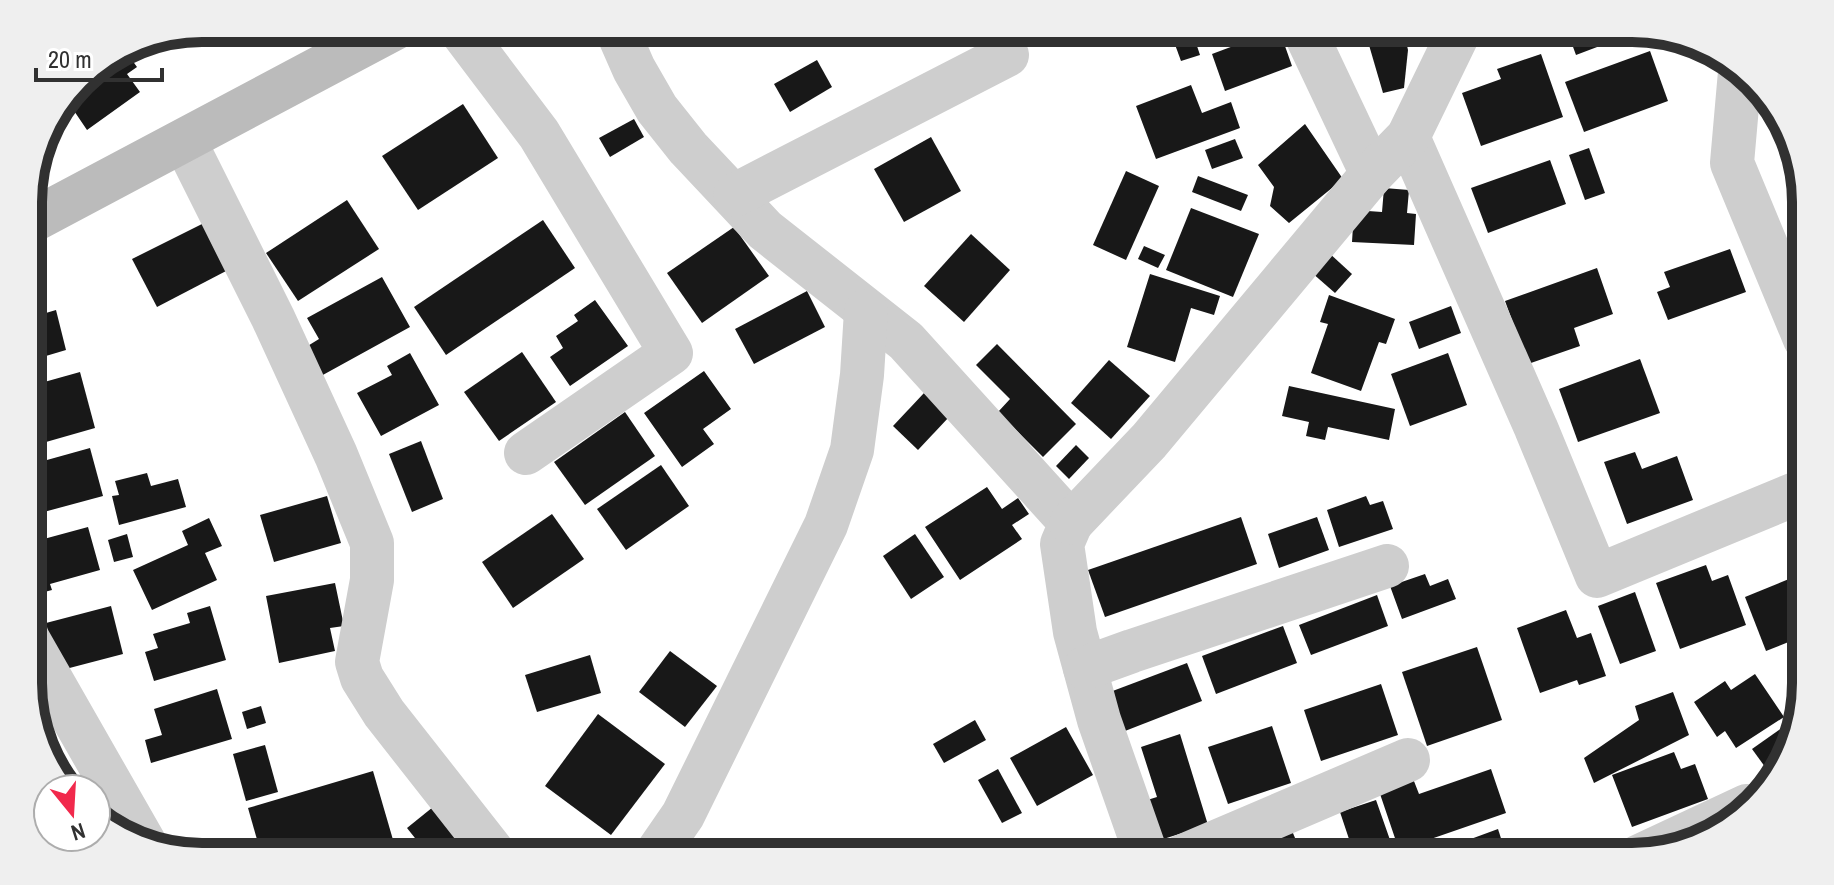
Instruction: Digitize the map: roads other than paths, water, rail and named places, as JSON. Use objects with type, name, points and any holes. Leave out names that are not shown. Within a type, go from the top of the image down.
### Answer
[{"type":"street","points":[[42,216],[369,42]]},
{"type":"street","points":[[470,42],[539,134],[671,353],[526,453]]},
{"type":"street","points":[[622,42],[657,109],[688,148],[765,230],[906,341],[1071,523]]},
{"type":"street","points":[[735,195],[1007,55],[1000,42]]},
{"type":"street","points":[[1310,42],[1372,174]]},
{"type":"street","points":[[1142,843],[1099,720],[1075,632],[1062,544],[1071,523],[1149,441],[1372,174],[1408,137],[1454,42]]},
{"type":"street","points":[[1739,84],[1732,163],[1792,308]]},
{"type":"street","points":[[1408,137],[1536,428],[1597,576],[1792,495]]},
{"type":"street","points":[[185,142],[280,331],[372,543],[372,580],[357,662],[362,678],[384,713],[486,843]]},
{"type":"street","points":[[664,843],[683,815],[826,525],[852,450],[862,375],[866,311]]},
{"type":"street","points":[[1085,668],[1387,566]]},
{"type":"street","points":[[42,664],[136,829]]},
{"type":"street","points":[[1214,843],[1408,760]]}]
